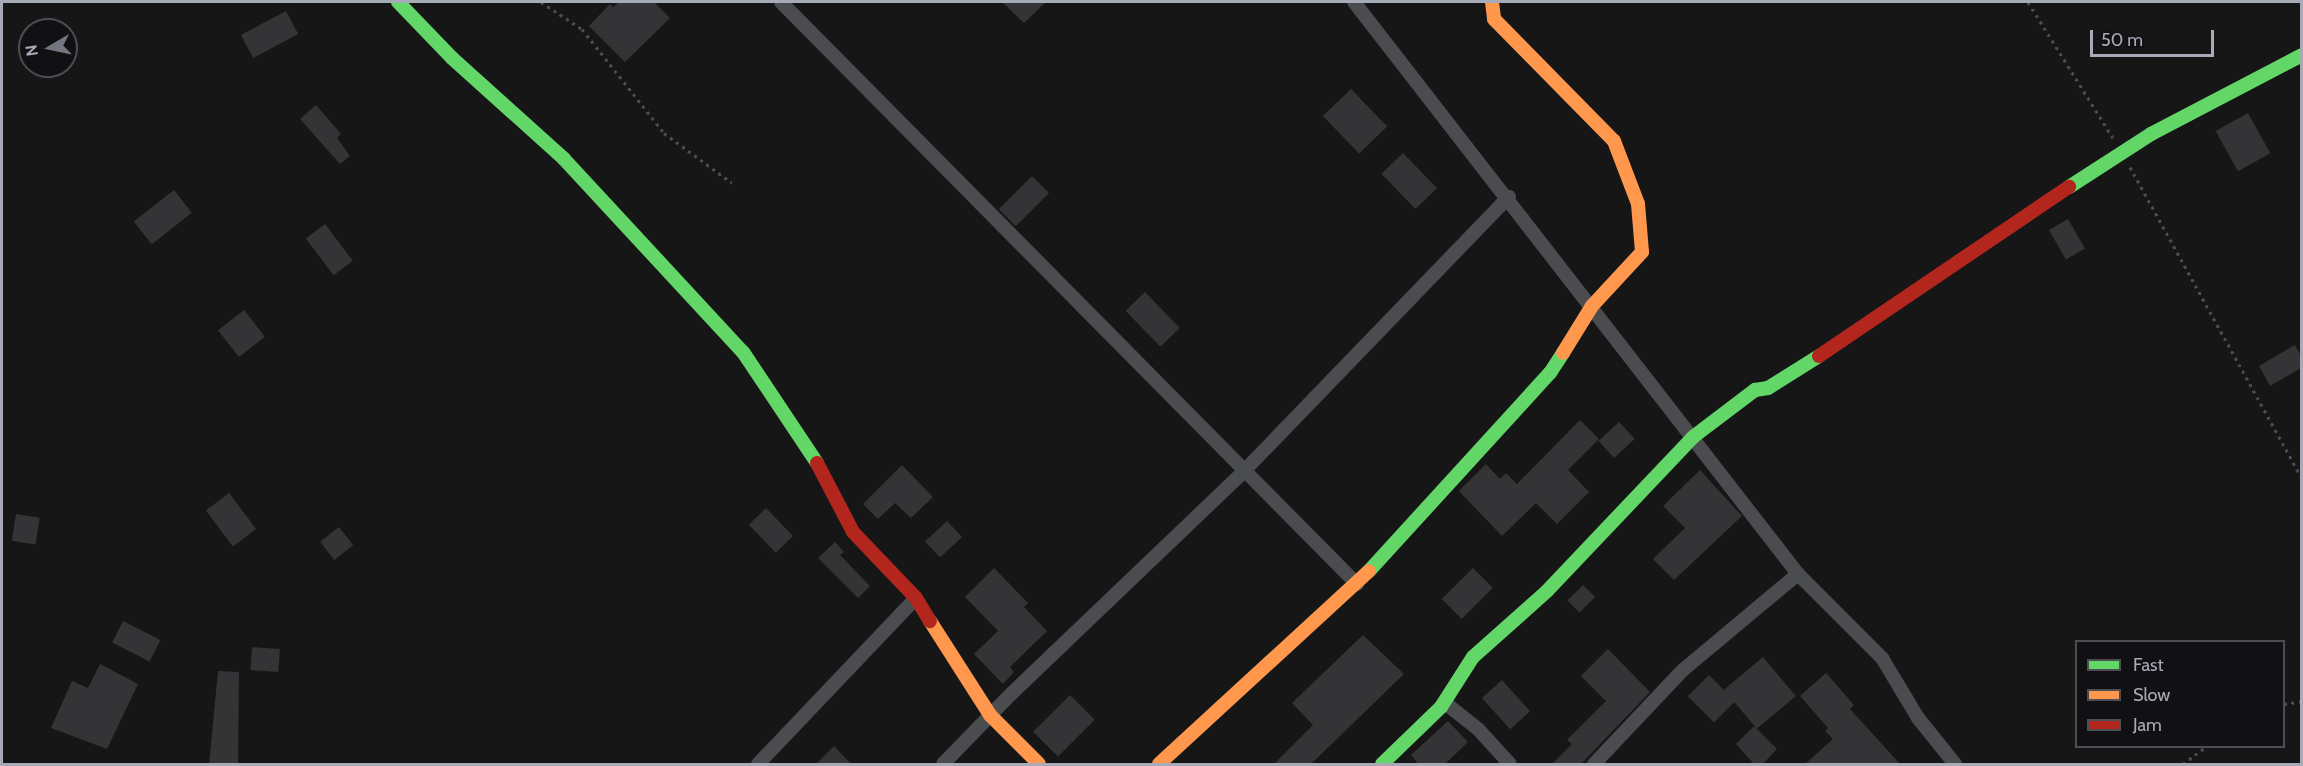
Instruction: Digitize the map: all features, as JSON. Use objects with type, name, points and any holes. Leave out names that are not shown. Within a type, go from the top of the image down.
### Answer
[{"type":"street","points":[[398,2],[452,58],[564,159],[743,352],[831,484],[853,532],[916,598],[990,715],[1039,765]]},
{"type":"street","points":[[781,2],[1357,584]]},
{"type":"street","points":[[1354,2],[1509,197],[1798,574],[1882,658],[1918,718],[1955,765]]},
{"type":"street","points":[[1159,765],[1357,584],[1550,373],[1592,306],[1642,252],[1638,204],[1614,141],[1494,19],[1492,2]]},
{"type":"street","points":[[1382,765],[1444,702],[1473,657],[1547,591],[1692,437],[1755,390],[1768,388],[1870,324],[2012,224],[2123,153],[2230,89],[2301,56]]},
{"type":"street","points":[[943,765],[990,715],[1245,470],[1509,197]]},
{"type":"street","points":[[1594,765],[1683,670],[1798,574]]},
{"type":"street","points":[[758,765],[916,598]]},
{"type":"street","points":[[1444,702],[1478,729],[1510,765]]},
{"type":"path","points":[[542,2],[582,29],[664,133],[732,183]]},
{"type":"path","points":[[2028,2],[2123,153],[2301,479]]},
{"type":"path","points":[[2285,704],[2301,701]]},
{"type":"path","points":[[2183,765],[2206,748]]},
{"type":"building","points":[[619,2],[654,2],[670,18],[625,62],[589,26],[610,4],[613,7]]},
{"type":"building","points":[[1002,2],[1046,2],[1024,23]]},
{"type":"building","points":[[286,11],[298,34],[253,58],[241,35]]},
{"type":"building","points":[[1351,89],[1387,126],[1359,153],[1323,116]]},
{"type":"building","points":[[316,105],[341,134],[337,138],[350,156],[340,164],[300,119]]},
{"type":"building","points":[[2248,113],[2270,153],[2238,171],[2216,131]]},
{"type":"building","points":[[1403,153],[1437,188],[1415,209],[1381,174]]},
{"type":"building","points":[[1032,176],[1049,193],[1016,226],[999,209]]},
{"type":"building","points":[[174,190],[192,213],[152,244],[134,221]]},
{"type":"building","points":[[2068,219],[2085,248],[2066,259],[2049,230]]},
{"type":"building","points":[[325,224],[353,261],[334,275],[306,238]]},
{"type":"building","points":[[1145,292],[1180,328],[1160,347],[1126,311]]},
{"type":"building","points":[[244,310],[265,337],[239,357],[218,330]]},
{"type":"building","points":[[2295,345],[2301,356],[2301,368],[2270,386],[2259,366]]},
{"type":"building","points":[[1580,420],[1599,439],[1568,470],[1589,492],[1557,524],[1536,503],[1502,536],[1459,491],[1486,464],[1500,479],[1506,473],[1517,484]]},
{"type":"building","points":[[1619,422],[1635,439],[1614,458],[1599,441]]},
{"type":"building","points":[[902,465],[933,497],[911,518],[895,503],[878,519],[863,504]]},
{"type":"building","points":[[1700,470],[1742,516],[1674,580],[1653,559],[1685,528],[1663,506]]},
{"type":"building","points":[[229,493],[256,529],[233,546],[206,510]]},
{"type":"building","points":[[766,508],[793,536],[776,553],[749,525]]},
{"type":"building","points":[[16,514],[40,518],[35,544],[12,541]]},
{"type":"building","points":[[947,521],[962,537],[940,558],[925,541]]},
{"type":"building","points":[[339,527],[353,545],[334,560],[320,542]]},
{"type":"building","points":[[835,542],[844,552],[840,555],[870,586],[858,598],[818,558]]},
{"type":"building","points":[[994,568],[1028,603],[1024,607],[1047,631],[1010,667],[1014,672],[1003,684],[974,654],[998,631],[965,597]]},
{"type":"building","points":[[1473,568],[1493,588],[1462,619],[1442,599]]},
{"type":"building","points":[[1583,585],[1595,597],[1579,613],[1567,601]]},
{"type":"building","points":[[123,621],[160,640],[150,661],[112,642]]},
{"type":"building","points":[[1363,635],[1404,674],[1310,765],[1273,765],[1313,725],[1292,703]]},
{"type":"building","points":[[252,647],[280,649],[278,672],[250,670]]},
{"type":"building","points":[[1608,649],[1650,692],[1580,765],[1551,765],[1572,744],[1567,740],[1606,701],[1581,676]]},
{"type":"building","points":[[1763,657],[1796,696],[1757,729],[1724,690]]},
{"type":"building","points":[[100,664],[138,684],[107,749],[51,728],[72,681],[88,688]]},
{"type":"building","points":[[218,671],[239,672],[238,765],[209,765]]},
{"type":"building","points":[[1826,673],[1854,705],[1850,709],[1901,765],[1804,765],[1833,739],[1825,731],[1828,728],[1800,696]]},
{"type":"building","points":[[1709,675],[1735,701],[1714,722],[1688,696]]},
{"type":"building","points":[[1502,680],[1530,711],[1510,729],[1482,698]]},
{"type":"building","points":[[1070,695],[1095,720],[1058,757],[1033,732]]},
{"type":"building","points":[[1448,721],[1468,742],[1444,765],[1419,765],[1411,755]]},
{"type":"building","points":[[1754,726],[1777,749],[1762,765],[1755,765],[1736,744]]},
{"type":"building","points":[[834,746],[852,765],[815,765]]},
{"type":"traffic: fast","points":[[398,2],[452,58],[564,159],[743,352],[817,463]]},
{"type":"traffic: fast","points":[[2069,187],[2151,134],[2302,55]]},
{"type":"traffic: fast","points":[[1369,571],[1550,373],[1563,353]]},
{"type":"traffic: fast","points":[[1382,764],[1441,707],[1473,657],[1547,591],[1693,437],[1755,390],[1768,388],[1819,356]]},
{"type":"traffic: slow","points":[[1492,2],[1494,19],[1614,141],[1638,204],[1642,252],[1592,306],[1563,353]]},
{"type":"traffic: slow","points":[[1159,764],[1369,571]]},
{"type":"traffic: slow","points":[[930,621],[990,715],[1039,764]]},
{"type":"traffic: jam","points":[[1819,356],[2069,187]]},
{"type":"traffic: jam","points":[[817,463],[853,532],[916,598],[930,621]]}]
